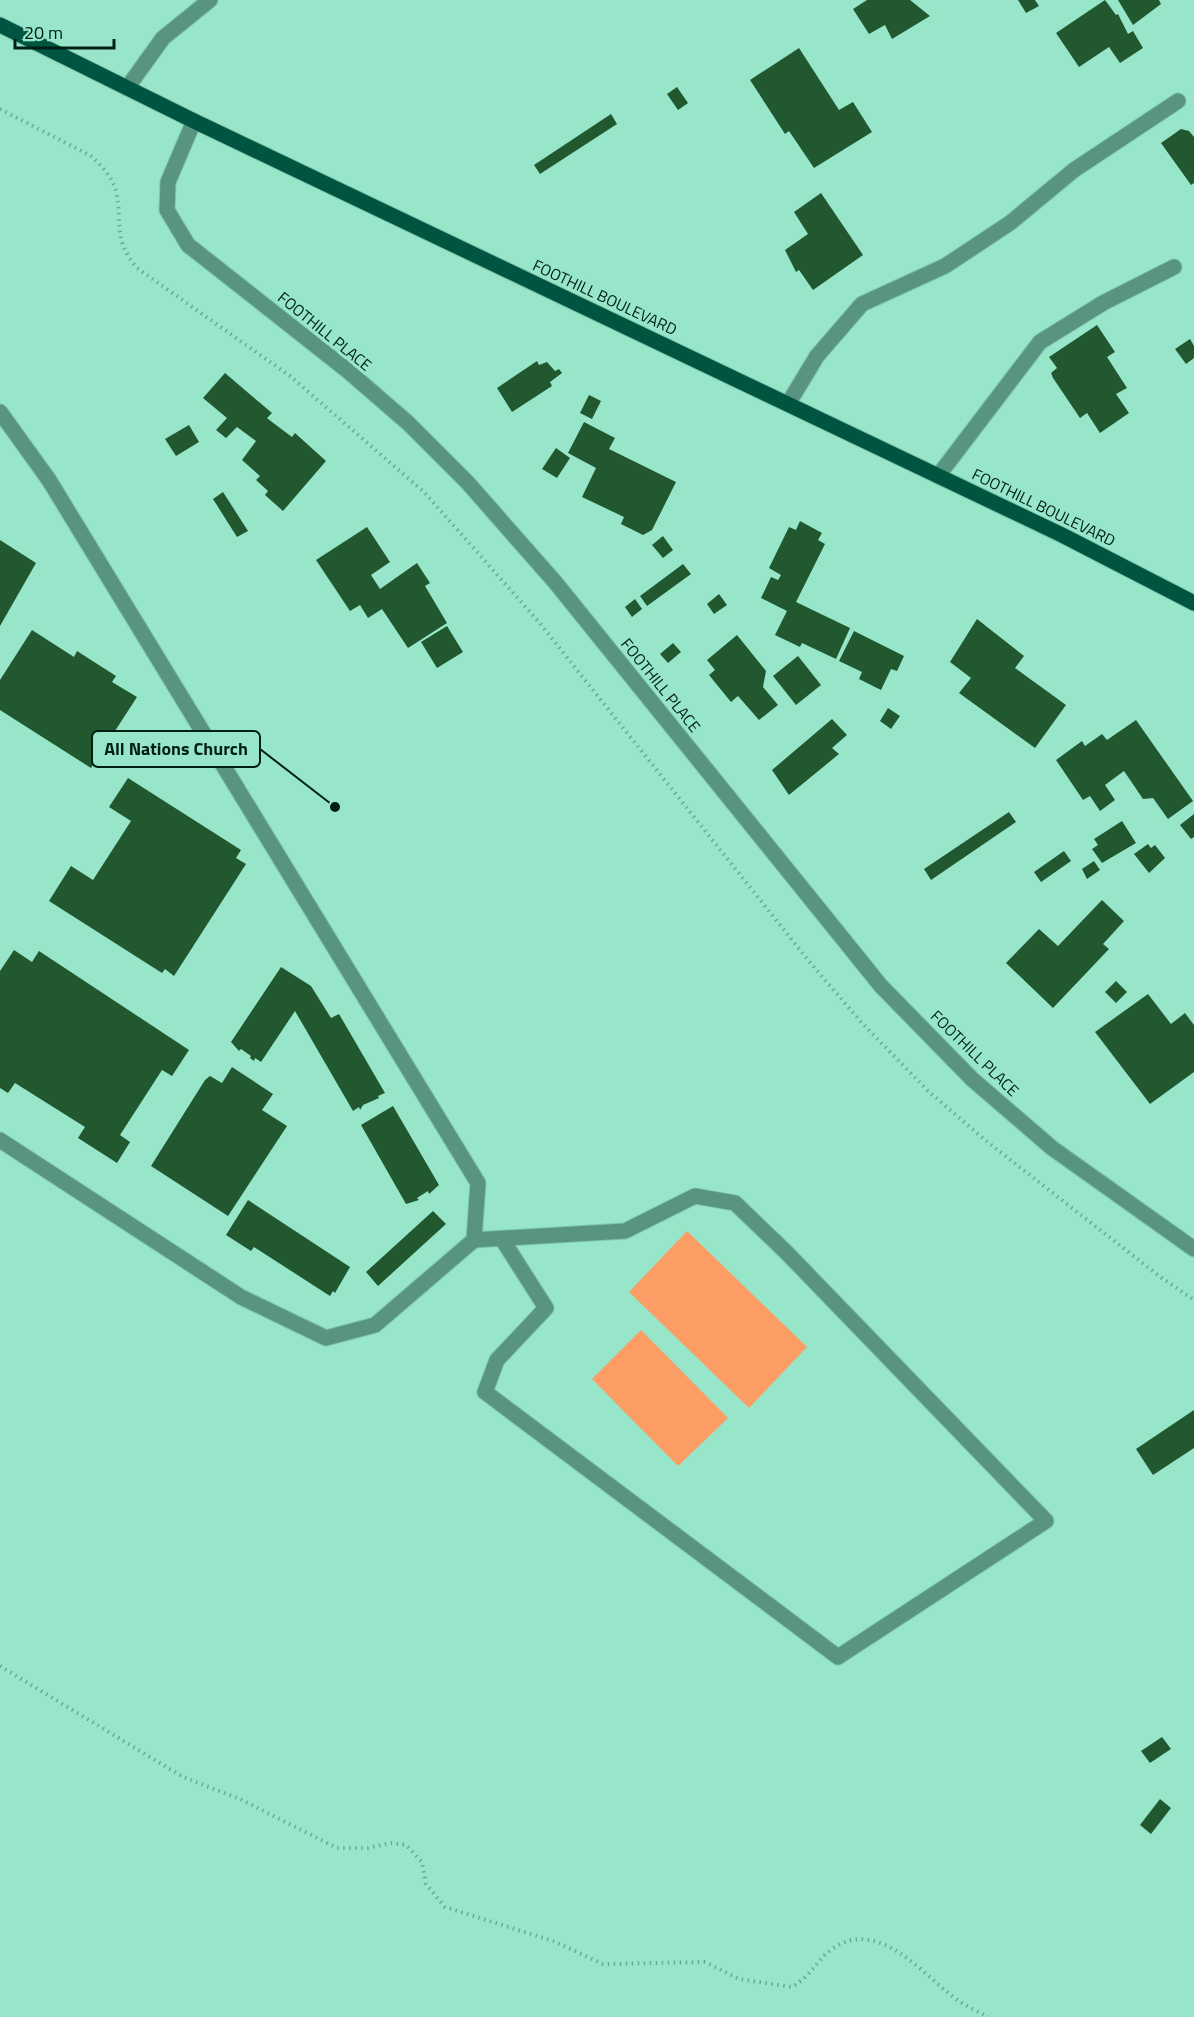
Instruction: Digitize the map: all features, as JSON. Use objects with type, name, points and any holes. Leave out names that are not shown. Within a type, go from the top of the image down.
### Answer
[{"type":"main road","name":"FOOTHILL BOULEVARD","points":[[0,25],[194,121],[1062,535],[1194,603]]},
{"type":"street","points":[[127,88],[163,38],[210,0]]},
{"type":"street","points":[[788,404],[817,356],[862,304],[945,266],[1010,223],[1074,170],[1178,101]]},
{"type":"street","name":"FOOTHILL PLACE","points":[[194,121],[168,182],[167,210],[188,245],[348,371],[408,423],[468,483],[555,582],[881,986],[972,1079],[1052,1148],[1194,1249]]},
{"type":"street","points":[[938,476],[1040,342],[1103,303],[1174,267]]},
{"type":"street","points":[[0,412],[49,480],[478,1183],[474,1240]]},
{"type":"street","points":[[0,1140],[241,1297],[326,1338],[375,1325],[474,1240],[625,1231],[694,1196],[735,1203],[795,1261],[1046,1521],[838,1657],[485,1392],[497,1360],[546,1308],[502,1239]]},
{"type":"path","points":[[0,109],[92,156],[102,167],[116,190],[118,229],[125,253],[137,268],[290,376],[424,492],[538,621],[808,960],[862,1023],[928,1091],[1033,1179],[1194,1300]]},
{"type":"path","points":[[0,1666],[183,1777],[240,1799],[337,1848],[368,1848],[391,1843],[406,1845],[422,1862],[426,1884],[445,1907],[553,1941],[603,1964],[705,1962],[740,1979],[792,1987],[807,1978],[832,1949],[851,1941],[869,1941],[894,1949],[920,1966],[959,2001],[988,2017]]},
{"type":"shaded area","points":[[687,1231],[807,1347],[749,1408],[629,1292]]},
{"type":"shaded area","points":[[641,1330],[728,1418],[678,1466],[592,1379]]},
{"type":"building","points":[[867,0],[910,0],[930,16],[892,39],[885,25],[869,34],[853,9]]},
{"type":"building","points":[[1018,0],[1035,0],[1039,6],[1026,13]]},
{"type":"building","points":[[1105,0],[1116,15],[1118,14],[1128,34],[1133,31],[1143,48],[1120,63],[1109,47],[1079,67],[1056,33]]},
{"type":"building","points":[[1118,0],[1159,0],[1161,4],[1133,25]]},
{"type":"building","points":[[799,48],[839,110],[853,102],[872,132],[814,168],[789,131],[785,134],[750,80]]},
{"type":"building","points":[[677,87],[688,103],[678,110],[667,94]]},
{"type":"building","points":[[611,114],[617,124],[540,174],[534,165]]},
{"type":"building","points":[[1181,129],[1189,131],[1194,137],[1194,183],[1191,185],[1161,143]]},
{"type":"building","points":[[821,193],[863,255],[813,290],[799,270],[796,272],[785,250],[808,234],[794,212]]},
{"type":"building","points":[[1097,325],[1115,352],[1107,357],[1127,388],[1116,394],[1129,413],[1100,433],[1087,413],[1080,418],[1053,378],[1051,373],[1057,368],[1049,357]]},
{"type":"building","points":[[1190,339],[1194,346],[1194,358],[1186,364],[1175,349]]},
{"type":"building","points":[[537,361],[539,365],[547,362],[555,371],[559,369],[562,373],[550,382],[552,386],[512,412],[497,388]]},
{"type":"building","points":[[225,373],[272,413],[267,418],[292,437],[295,433],[326,461],[283,511],[265,495],[268,491],[256,480],[260,476],[242,460],[256,441],[237,427],[226,438],[216,430],[227,418],[203,398]]},
{"type":"building","points":[[589,395],[601,401],[592,419],[580,413]]},
{"type":"building","points":[[584,422],[615,438],[609,449],[676,482],[652,530],[643,535],[621,524],[624,517],[582,497],[596,468],[568,453]]},
{"type":"building","points":[[189,425],[199,442],[176,456],[165,439]]},
{"type":"building","points":[[556,448],[570,458],[557,478],[542,469]]},
{"type":"building","points":[[223,492],[248,531],[237,537],[213,499]]},
{"type":"building","points":[[800,521],[822,533],[818,540],[825,544],[796,602],[850,628],[836,659],[802,643],[800,647],[775,635],[787,611],[761,598],[771,577],[778,580],[781,575],[769,568],[789,527],[796,530]]},
{"type":"building","points":[[367,527],[390,562],[371,575],[380,589],[417,563],[430,583],[425,586],[447,623],[408,648],[382,609],[368,618],[360,605],[350,611],[316,560]]},
{"type":"building","points":[[663,536],[673,550],[663,558],[652,545]]},
{"type":"building","points":[[0,540],[36,563],[0,626]]},
{"type":"building","points":[[683,564],[691,574],[647,606],[640,596]]},
{"type":"building","points":[[719,594],[727,605],[714,614],[707,604]]},
{"type":"building","points":[[635,599],[642,609],[632,617],[625,607]]},
{"type":"building","points":[[977,619],[1024,656],[1015,668],[1066,705],[1035,748],[959,693],[971,678],[950,662]]},
{"type":"building","points":[[447,626],[463,652],[437,668],[421,642]]},
{"type":"building","points":[[32,630],[74,657],[77,651],[116,676],[112,682],[137,697],[91,768],[0,710],[0,680]]},
{"type":"building","points":[[854,631],[904,656],[897,671],[891,669],[881,690],[859,679],[862,672],[839,661]]},
{"type":"building","points":[[737,635],[766,671],[763,687],[778,705],[759,720],[738,696],[731,702],[709,675],[715,670],[707,660]]},
{"type":"building","points":[[673,643],[681,652],[668,663],[660,654]]},
{"type":"building","points":[[798,656],[821,685],[796,705],[773,676]]},
{"type":"building","points":[[888,708],[900,716],[891,729],[880,721]]},
{"type":"building","points":[[832,719],[847,735],[832,748],[839,754],[789,795],[772,770]]},
{"type":"building","points":[[1136,720],[1193,801],[1168,819],[1153,798],[1143,799],[1124,771],[1105,785],[1115,800],[1100,811],[1090,796],[1083,800],[1056,760],[1082,741],[1085,746],[1102,734],[1107,740]]},
{"type":"building","points":[[128,778],[241,850],[236,858],[246,864],[174,976],[165,969],[162,973],[49,901],[71,866],[93,880],[131,821],[109,807]]},
{"type":"building","points":[[1009,812],[1016,822],[931,880],[924,869]]},
{"type":"building","points":[[1194,814],[1194,837],[1191,839],[1180,825]]},
{"type":"building","points":[[1122,821],[1136,843],[1102,863],[1092,849],[1098,845],[1094,839]]},
{"type":"building","points":[[1148,844],[1151,848],[1155,845],[1165,858],[1149,873],[1134,854]]},
{"type":"building","points":[[1064,851],[1071,861],[1041,882],[1034,872]]},
{"type":"building","points":[[1094,861],[1100,870],[1087,879],[1082,869]]},
{"type":"building","points":[[1102,900],[1124,921],[1103,944],[1109,949],[1053,1008],[1006,963],[1039,929],[1058,946]]},
{"type":"building","points":[[14,950],[32,962],[39,951],[189,1050],[172,1076],[162,1070],[120,1135],[130,1142],[117,1163],[78,1138],[85,1127],[15,1083],[8,1093],[0,1088],[0,971]]},
{"type":"building","points":[[281,967],[311,986],[331,1018],[339,1014],[385,1093],[378,1096],[379,1098],[363,1105],[360,1110],[359,1107],[353,1111],[295,1011],[261,1062],[255,1058],[254,1061],[241,1049],[239,1051],[231,1042]]},
{"type":"building","points":[[1116,981],[1127,992],[1116,1003],[1105,992]]},
{"type":"building","points":[[1148,994],[1171,1024],[1185,1013],[1194,1025],[1194,1072],[1150,1104],[1095,1032]]},
{"type":"building","points":[[232,1067],[273,1094],[262,1110],[287,1126],[228,1216],[151,1166],[205,1080],[210,1076],[222,1083]]},
{"type":"building","points":[[393,1106],[439,1185],[429,1194],[428,1191],[417,1198],[419,1200],[406,1204],[361,1125]]},
{"type":"building","points":[[248,1200],[350,1267],[335,1293],[333,1291],[330,1296],[254,1247],[251,1251],[226,1235]]},
{"type":"building","points":[[433,1211],[446,1224],[378,1286],[366,1272]]},
{"type":"building","points":[[1194,1410],[1194,1448],[1153,1475],[1136,1449]]},
{"type":"building","points":[[1162,1737],[1171,1749],[1150,1763],[1141,1751]]},
{"type":"building","points":[[1160,1799],[1171,1808],[1151,1834],[1140,1825]]},
{"type":"place","name":"All Nations Church","points":[[335,807]]}]
